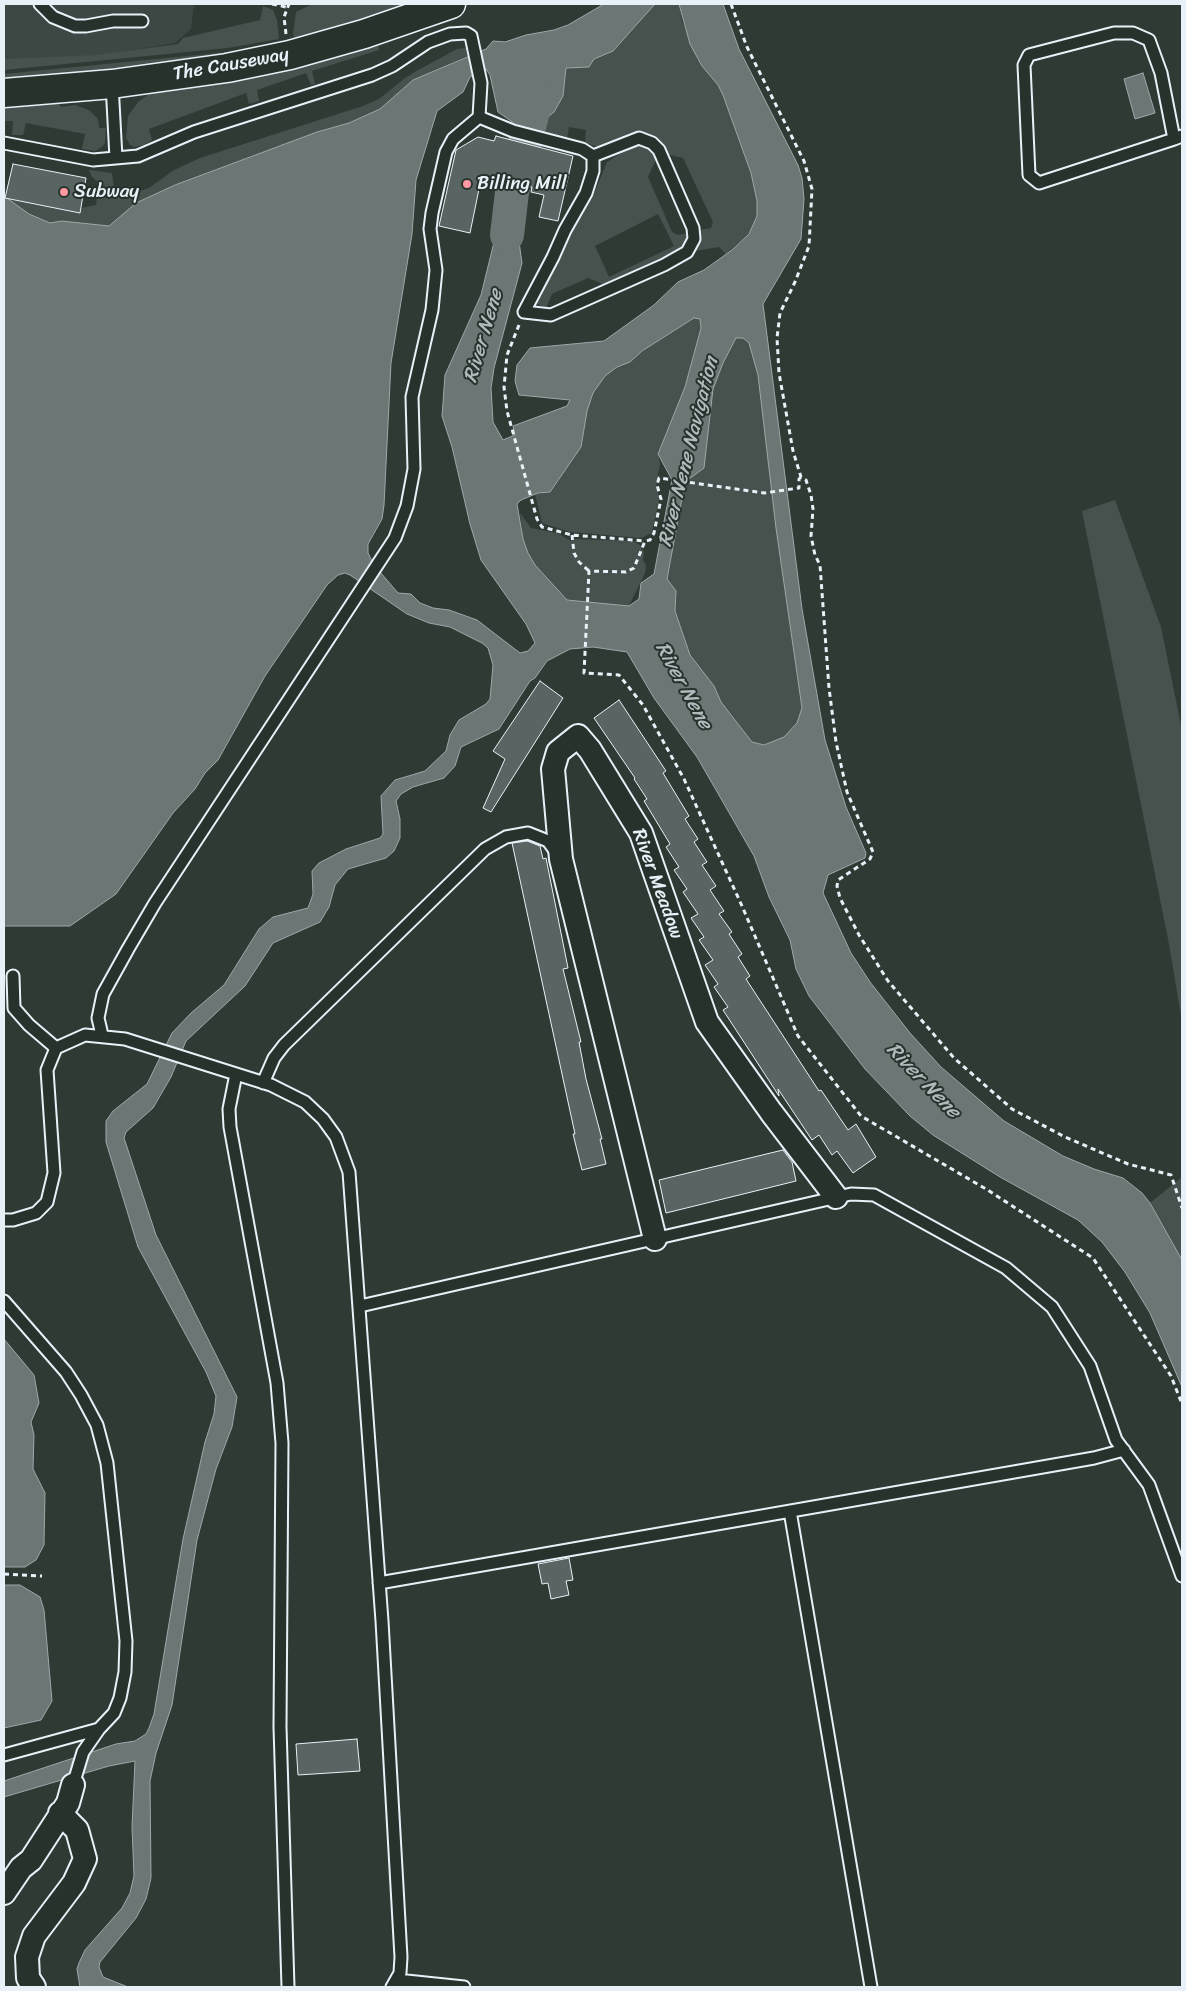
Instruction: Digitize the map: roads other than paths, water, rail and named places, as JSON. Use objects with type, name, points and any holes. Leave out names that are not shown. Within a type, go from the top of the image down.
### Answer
[{"type":"street","name":"The Causeway","points":[[4,94],[112,84],[227,68],[290,55],[364,34],[451,4]]},
{"type":"street","name":"River Meadow","points":[[656,1239],[561,859],[553,769],[558,752],[578,736],[590,750],[641,833],[707,1022],[771,1112],[836,1197]]},
{"type":"street","points":[[6,1885],[30,1860],[68,1803],[73,1785]]},
{"type":"street","points":[[34,1987],[28,1978],[27,1957],[34,1936],[74,1882],[85,1859],[77,1830],[60,1813]]},
{"type":"lane","points":[[40,4],[53,17],[75,26],[86,26],[113,20],[142,21]]},
{"type":"lane","points":[[4,143],[69,157],[93,160],[138,156],[164,143],[203,129],[372,74],[392,66],[428,42],[450,34],[466,33],[471,36],[481,83],[478,117],[453,139],[446,152],[432,213],[430,230],[436,270],[432,310],[412,397],[414,469],[407,506],[395,538],[155,904],[128,949],[102,994],[98,1018],[102,1035]]},
{"type":"lane","points":[[1114,33],[1133,33],[1149,40],[1178,138],[1039,183],[1028,174],[1024,65],[1029,55],[1114,33]]},
{"type":"lane","points":[[112,84],[116,158]]},
{"type":"lane","points":[[478,117],[513,132],[582,149],[593,156]]},
{"type":"lane","points":[[639,138],[652,143],[659,150],[693,228],[694,239],[691,247],[687,252],[664,265],[551,315],[524,312],[554,257],[565,230],[586,193],[593,171],[593,156],[639,138]]},
{"type":"lane","points":[[263,1083],[274,1058],[284,1045],[485,848],[506,837],[528,833],[548,841],[561,859]]},
{"type":"lane","points":[[13,976],[14,1008],[29,1025],[56,1048]]},
{"type":"lane","points":[[4,1220],[13,1220],[36,1213],[47,1202],[54,1173],[47,1070],[56,1048],[85,1035],[102,1035],[125,1039],[263,1083],[305,1102],[323,1119],[336,1137],[349,1172],[379,1583],[401,1957],[400,1973],[394,1984],[464,1987]]},
{"type":"lane","points":[[236,1074],[229,1109],[230,1127],[277,1383],[282,1444],[280,1718],[288,1987]]},
{"type":"lane","points":[[360,1306],[836,1197],[850,1194],[874,1195],[1006,1268],[1039,1293],[1064,1324],[1090,1366],[1116,1440],[1149,1485],[1182,1576]]},
{"type":"lane","points":[[4,1301],[66,1372],[81,1395],[97,1424],[107,1463],[126,1641],[125,1672],[120,1698],[114,1713],[99,1729],[83,1752],[73,1785]]},
{"type":"lane","points":[[379,1583],[1094,1458],[1124,1450]]},
{"type":"lane","points":[[790,1511],[870,1987]]},
{"type":"lane","points":[[4,1755],[99,1729]]},
{"type":"water","name":"River Nene Navigation","points":[[604,4],[655,4],[613,51],[594,59],[589,67],[566,68],[563,96],[554,112],[542,122],[537,132],[521,128],[498,112],[490,75],[486,69],[470,77],[463,92],[437,111],[416,180],[412,234],[391,363],[384,505],[382,519],[368,544],[368,553],[374,565],[398,593],[411,594],[420,603],[433,608],[449,610],[477,620],[520,653],[528,651],[535,643],[526,624],[481,560],[470,524],[452,447],[442,416],[445,375],[481,295],[498,226],[496,210],[502,186],[529,192],[523,203],[517,228],[522,263],[494,368],[491,388],[493,422],[503,440],[515,435],[513,426],[567,406],[570,400],[519,395],[515,381],[517,365],[530,348],[604,341],[654,305],[678,282],[704,270],[732,250],[749,234],[757,216],[757,201],[751,173],[723,95],[718,85],[702,66],[690,44],[679,4],[723,4],[739,49],[798,165],[802,178],[804,199],[801,239],[763,304],[802,609],[825,740],[846,807],[866,853],[865,858],[828,875],[823,893],[851,953],[870,982],[910,1033],[941,1067],[1004,1121],[1063,1156],[1094,1169],[1123,1178],[1142,1193],[1150,1203],[1182,1260],[1182,1387],[1150,1313],[1125,1272],[1102,1242],[1078,1220],[1000,1177],[933,1135],[910,1116],[865,1069],[809,996],[796,969],[790,940],[769,897],[754,856],[697,757],[654,698],[627,652],[593,647],[570,649],[547,661],[535,678],[530,681],[499,729],[461,747],[455,766],[444,778],[413,787],[401,794],[396,801],[400,819],[400,838],[394,851],[386,858],[348,869],[335,885],[329,907],[320,922],[273,943],[245,986],[186,1041],[171,1077],[153,1108],[126,1132],[124,1138],[156,1235],[237,1397],[232,1427],[216,1469],[197,1540],[172,1705],[156,1753],[150,1781],[151,1878],[146,1899],[136,1918],[100,1962],[99,1967],[103,1977],[128,1987],[80,1987],[77,1969],[85,1950],[122,1908],[130,1893],[134,1876],[132,1827],[135,1761],[109,1766],[4,1797],[4,1781],[116,1744],[135,1741],[146,1734],[154,1714],[183,1539],[205,1442],[214,1414],[216,1396],[206,1372],[138,1247],[106,1142],[106,1121],[113,1111],[147,1084],[172,1033],[191,1013],[224,985],[259,929],[273,917],[308,908],[313,894],[312,871],[319,863],[346,849],[380,838],[383,834],[381,796],[395,780],[425,771],[446,751],[450,735],[459,720],[486,704],[490,699],[493,665],[488,648],[482,643],[450,627],[429,623],[407,614],[350,575],[345,573],[338,575],[327,585],[265,676],[218,760],[173,813],[116,894],[70,926],[4,926],[4,196],[29,214],[50,223],[62,221],[109,226],[136,203],[175,185],[317,132],[349,123],[380,109],[413,80],[486,49],[493,41],[505,42],[568,25]],"holes":[[[694,318],[700,319],[701,328],[685,387],[658,454],[672,480],[654,574],[641,583],[639,599],[629,606],[567,600],[535,565],[528,553],[523,539],[517,504],[521,500],[538,493],[550,492],[581,447],[587,411],[593,393],[605,376],[617,367],[630,362],[642,351]],[[736,338],[743,338],[749,343],[758,375],[776,528],[802,708],[797,723],[784,737],[764,745],[752,742],[721,702],[714,686],[690,655],[675,611],[676,591],[667,579],[685,482],[704,468],[713,389],[723,363]]]},
{"type":"water","points":[[1143,73],[1155,113],[1135,119],[1124,79]]},
{"type":"water","points":[[4,1339],[34,1375],[39,1403],[31,1422],[34,1435],[33,1469],[45,1493],[44,1545],[36,1560],[25,1567],[4,1567]]},
{"type":"water","points":[[4,1585],[20,1585],[40,1597],[44,1610],[52,1701],[41,1720],[4,1728]]},
{"type":"waterway","name":"River Nene","points":[[507,235],[512,192],[537,96]]},
{"type":"place","name":"Billing Mill","points":[[467,184]]},
{"type":"place","name":"Subway","points":[[64,192]]}]
